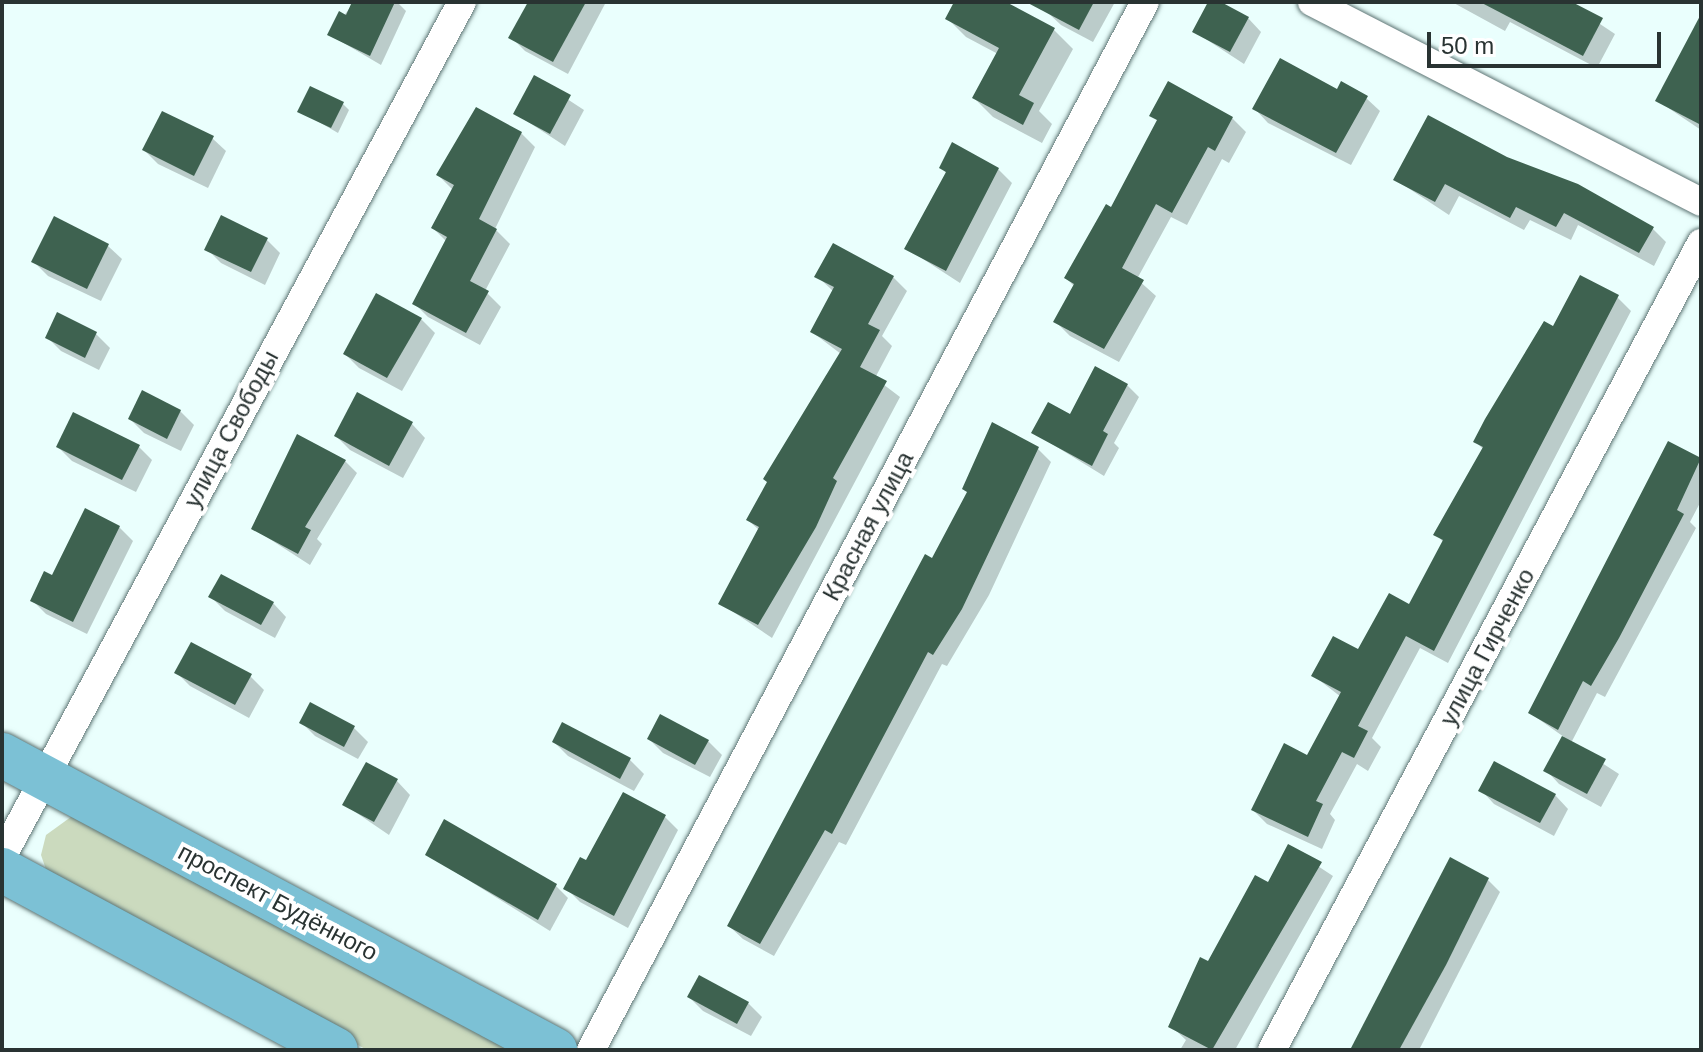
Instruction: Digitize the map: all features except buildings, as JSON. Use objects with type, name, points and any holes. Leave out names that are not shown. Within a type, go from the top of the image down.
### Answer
[{"type":"main road","name":"проспект Будённого","points":[[2,755],[555,1050]]},
{"type":"main road","points":[[2,870],[336,1050]]},
{"type":"street","name":"улица Свободы","points":[[2,857],[462,2]]},
{"type":"street","name":"Красная улица","points":[[591,1050],[1145,2]]},
{"type":"street","points":[[1312,2],[1701,202]]},
{"type":"street","name":"улица Гирченко","points":[[1272,1050],[1701,243]]},
{"type":"green space","points":[[75,814],[521,1050],[367,1050],[48,875],[41,855],[46,835]]}]
